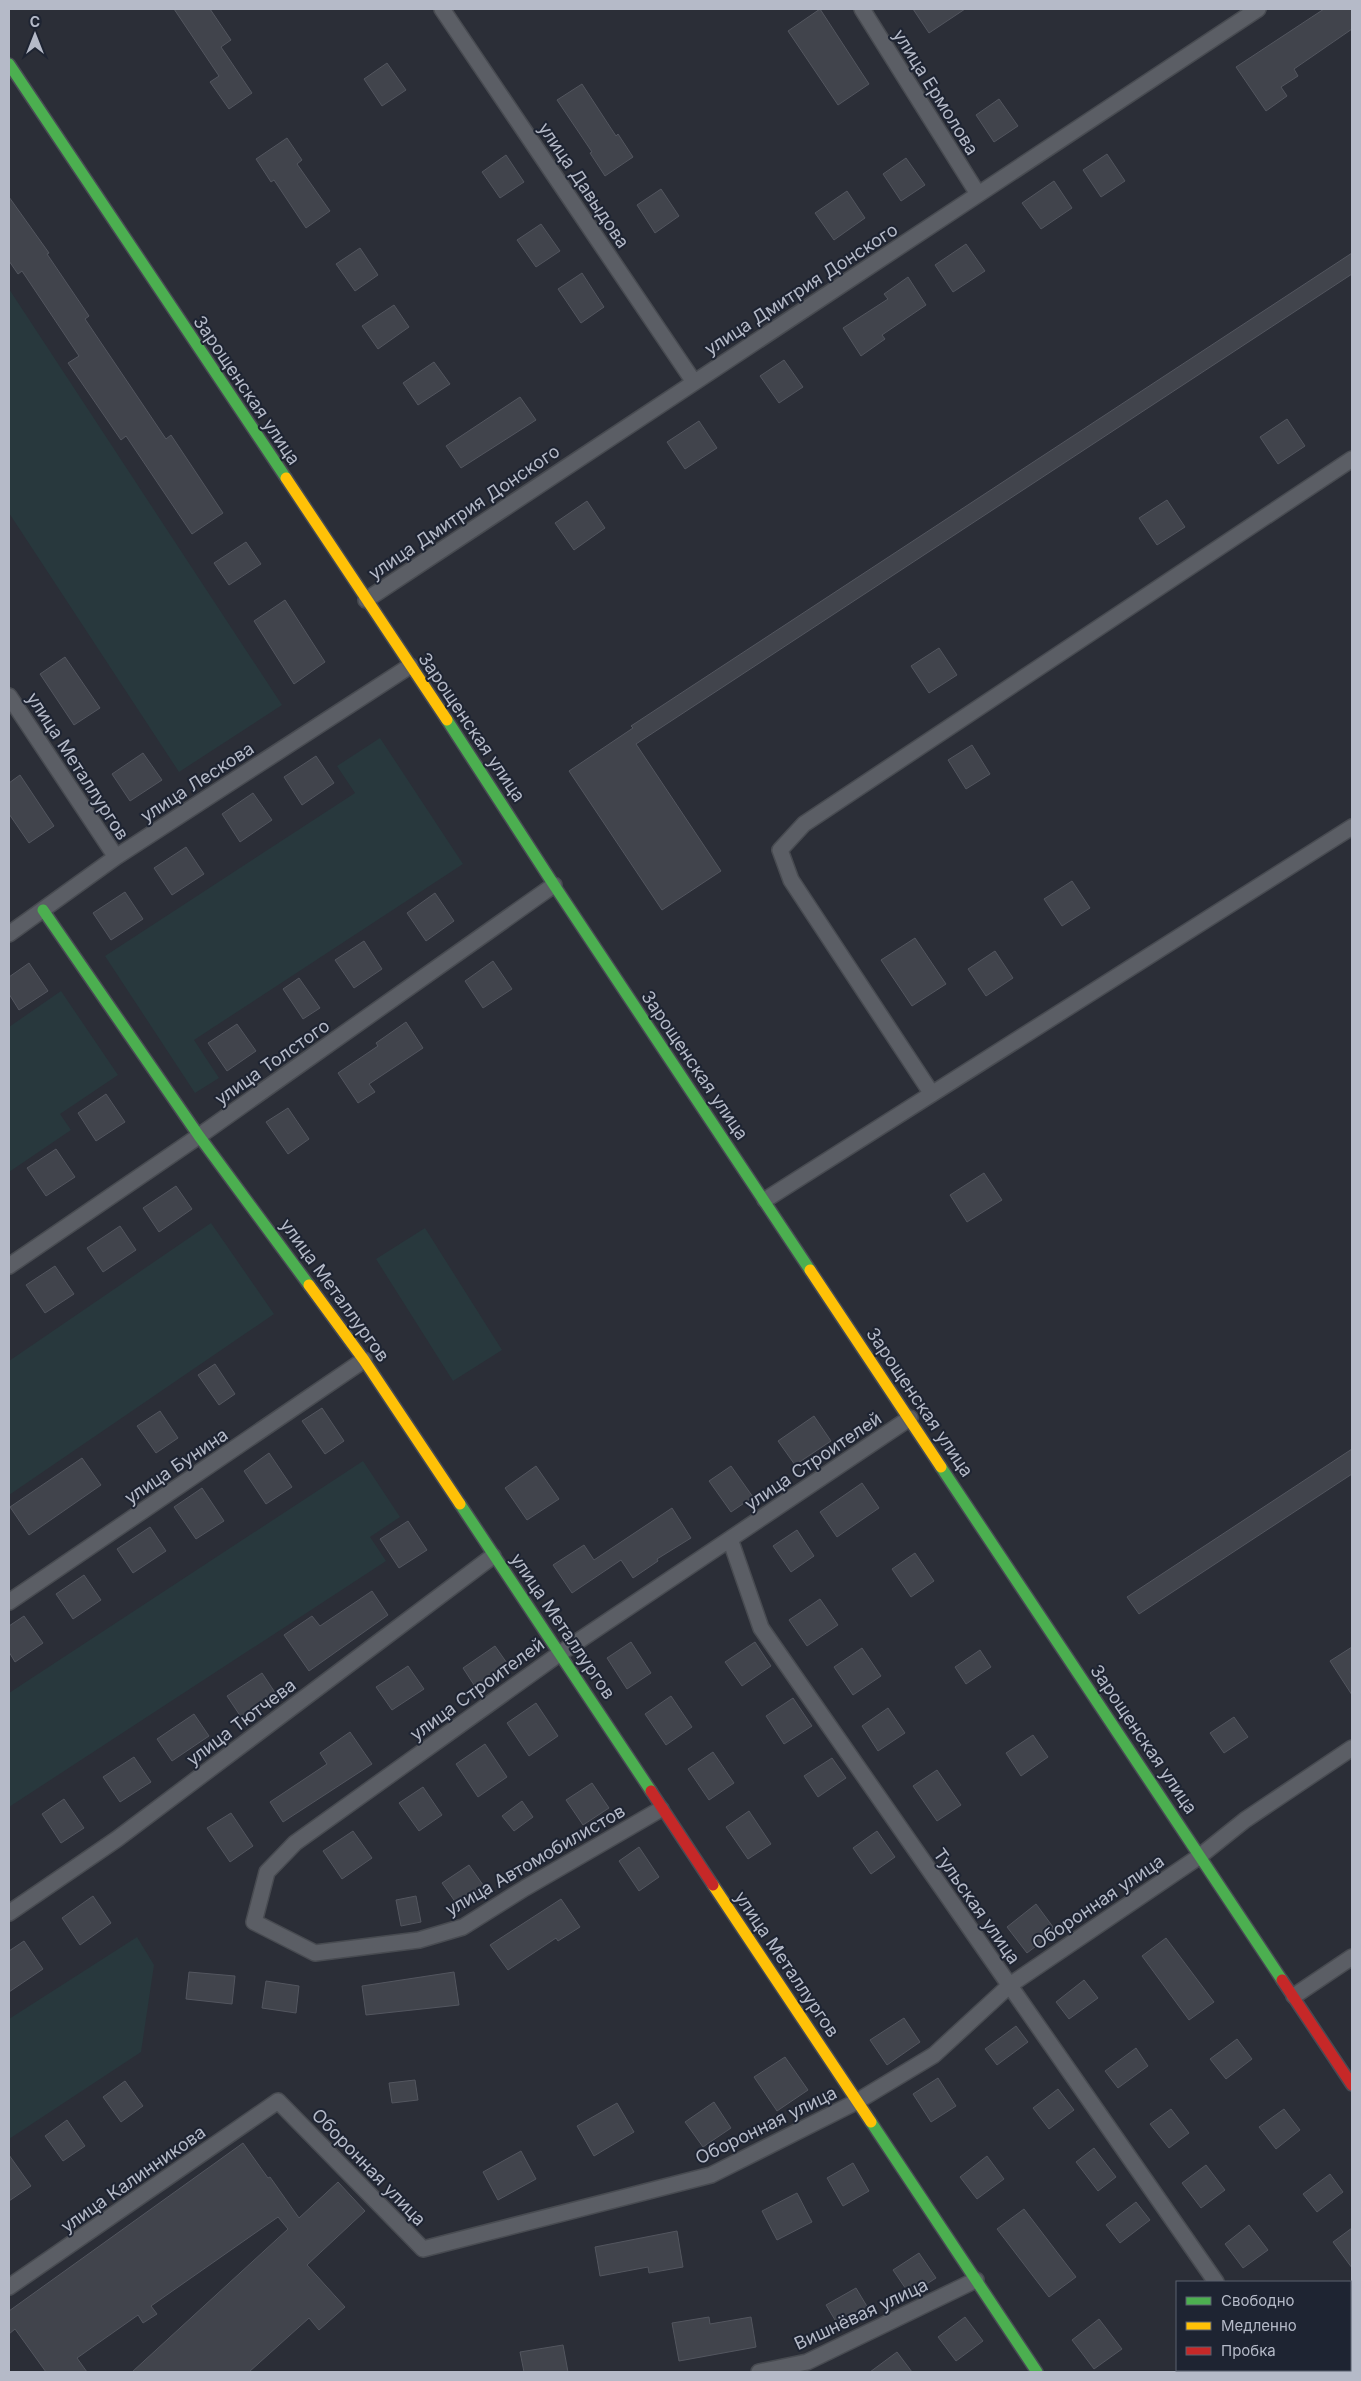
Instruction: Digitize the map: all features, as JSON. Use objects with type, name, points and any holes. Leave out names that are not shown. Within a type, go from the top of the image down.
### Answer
[{"type":"street","name":"улица Давыдова","points":[[442,9],[694,382]]},
{"type":"street","name":"улица Ермолова","points":[[862,9],[978,194]]},
{"type":"street","name":"улица Дмитрия Донского","points":[[366,600],[1258,9]]},
{"type":"street","name":"Зарощенская улица","points":[[9,64],[491,785],[554,885],[1352,2085]]},
{"type":"street","points":[[932,1094],[791,880],[780,850],[804,824],[1352,459]]},
{"type":"street","name":"улица Лескова","points":[[9,934],[116,857],[410,666]]},
{"type":"street","name":"улица Металлургов","points":[[9,696],[116,857]]},
{"type":"street","points":[[765,1200],[1352,827]]},
{"type":"street","name":"улица Толстого","points":[[9,1266],[199,1136],[554,885]]},
{"type":"street","name":"улица Металлургов","points":[[43,910],[199,1136],[364,1360],[1037,2372]]},
{"type":"street","name":"улица Бунина","points":[[9,1602],[364,1360]]},
{"type":"street","name":"улица Строителей","points":[[254,1922],[267,1872],[295,1843],[559,1654],[910,1418]]},
{"type":"street","name":"Тульская улица","points":[[730,1539],[761,1628],[1215,2281]]},
{"type":"street","name":"улица Тютчева","points":[[9,1913],[117,1839],[493,1556]]},
{"type":"street","name":"Оборонная улица","points":[[278,2101],[422,2249],[711,2175],[856,2102],[934,2055],[1010,1985],[1200,1856],[1245,1820],[1352,1748]]},
{"type":"street","name":"улица Автомобилистов","points":[[254,1922],[315,1953],[419,1940],[463,1927],[525,1888],[661,1809]]},
{"type":"street","points":[[1294,1996],[1352,1957]]},
{"type":"street","name":"улица Калинникова","points":[[9,2287],[278,2101]]},
{"type":"street","name":"Вишнёвая улица","points":[[759,2372],[807,2362],[976,2280]]},
{"type":"shaded area","points":[[9,289],[282,705],[179,772],[9,513]]},
{"type":"shaded area","points":[[380,738],[463,864],[194,1040],[219,1078],[195,1093],[105,956],[355,793],[337,766]]},
{"type":"shaded area","points":[[61,991],[118,1075],[60,1114],[71,1130],[9,1172],[9,1027]]},
{"type":"shaded area","points":[[211,1223],[274,1314],[9,1495],[9,1361]]},
{"type":"shaded area","points":[[425,1228],[502,1350],[453,1381],[376,1259]]},
{"type":"shaded area","points":[[363,1461],[400,1517],[370,1537],[386,1561],[9,1807],[9,1693]]},
{"type":"shaded area","points":[[137,1937],[154,1965],[141,2052],[9,2139],[9,2019]]},
{"type":"building","points":[[174,9],[210,9],[231,40],[221,47],[252,93],[229,109],[210,82],[219,76]]},
{"type":"building","points":[[820,9],[869,84],[838,105],[788,31]]},
{"type":"building","points":[[913,9],[965,9],[929,33]]},
{"type":"building","points":[[1324,9],[1352,9],[1352,29],[1294,69],[1298,76],[1281,87],[1287,96],[1266,111],[1236,67]]},
{"type":"building","points":[[387,63],[406,90],[382,106],[364,79]]},
{"type":"building","points":[[582,84],[616,136],[618,134],[633,157],[605,176],[590,153],[592,152],[557,100]]},
{"type":"building","points":[[999,99],[1018,126],[994,142],[976,115]]},
{"type":"building","points":[[287,138],[302,160],[297,164],[330,211],[306,228],[274,180],[271,182],[256,159]]},
{"type":"building","points":[[1107,154],[1125,181],[1101,197],[1083,170]]},
{"type":"building","points":[[506,155],[524,182],[500,198],[482,172]]},
{"type":"building","points":[[906,158],[925,185],[901,201],[883,174]]},
{"type":"building","points":[[1054,181],[1072,208],[1041,229],[1022,203]]},
{"type":"building","points":[[661,189],[679,216],[655,233],[637,205]]},
{"type":"building","points":[[847,191],[865,218],[834,240],[815,213]]},
{"type":"building","points":[[9,197],[49,253],[47,254],[89,316],[85,319],[166,439],[171,435],[223,513],[192,534],[126,436],[121,440],[68,363],[79,356],[22,271],[18,274],[9,261]]},
{"type":"building","points":[[541,224],[560,251],[536,267],[517,240]]},
{"type":"building","points":[[966,244],[985,271],[953,292],[935,265]]},
{"type":"building","points":[[360,248],[378,275],[355,291],[336,264]]},
{"type":"building","points":[[1352,253],[1352,274],[636,744],[721,871],[662,910],[569,771],[633,728],[631,726]]},
{"type":"building","points":[[582,273],[604,307],[581,323],[558,289]]},
{"type":"building","points":[[908,277],[926,305],[882,335],[885,339],[861,356],[843,328],[888,299],[884,294]]},
{"type":"building","points":[[394,305],[409,327],[378,349],[362,326]]},
{"type":"building","points":[[784,360],[803,387],[779,403],[760,376]]},
{"type":"building","points":[[434,362],[450,384],[418,405],[403,383]]},
{"type":"building","points":[[520,397],[536,420],[461,468],[446,446]]},
{"type":"building","points":[[1287,419],[1305,446],[1278,464],[1260,437]]},
{"type":"building","points":[[699,421],[717,448],[685,469],[667,442]]},
{"type":"building","points":[[1167,500],[1185,527],[1157,545],[1139,518]]},
{"type":"building","points":[[587,501],[605,528],[574,550],[555,523]]},
{"type":"building","points":[[246,542],[261,564],[229,585],[214,563]]},
{"type":"building","points":[[285,600],[325,662],[294,684],[254,621]]},
{"type":"building","points":[[939,648],[957,675],[929,693],[911,666]]},
{"type":"building","points":[[65,657],[100,708],[74,725],[40,674]]},
{"type":"building","points":[[972,745],[990,774],[966,789],[948,760]]},
{"type":"building","points":[[143,753],[162,780],[130,801],[112,774]]},
{"type":"building","points":[[316,756],[334,783],[302,805],[284,777]]},
{"type":"building","points":[[20,775],[54,826],[29,843],[9,814],[9,783]]},
{"type":"building","points":[[253,793],[272,820],[240,842],[222,814]]},
{"type":"building","points":[[186,847],[204,874],[172,895],[154,868]]},
{"type":"building","points":[[1072,881],[1090,908],[1062,926],[1044,899]]},
{"type":"building","points":[[125,892],[143,919],[111,940],[93,913]]},
{"type":"building","points":[[435,893],[454,921],[426,941],[407,913]]},
{"type":"building","points":[[915,938],[946,984],[912,1006],[881,960]]},
{"type":"building","points":[[364,941],[382,969],[354,988],[335,960]]},
{"type":"building","points":[[995,951],[1013,978],[986,996],[968,969]]},
{"type":"building","points":[[493,961],[512,989],[483,1008],[465,981]]},
{"type":"building","points":[[29,963],[48,991],[19,1010],[9,994],[9,977]]},
{"type":"building","points":[[299,978],[320,1008],[303,1019],[283,989]]},
{"type":"building","points":[[406,1022],[423,1048],[369,1084],[375,1092],[358,1103],[338,1073],[378,1046],[376,1043]]},
{"type":"building","points":[[237,1024],[256,1051],[227,1071],[208,1043]]},
{"type":"building","points":[[106,1094],[125,1122],[96,1141],[78,1113]]},
{"type":"building","points":[[288,1108],[309,1139],[288,1154],[266,1122]]},
{"type":"building","points":[[56,1149],[75,1177],[46,1196],[27,1168]]},
{"type":"building","points":[[984,1173],[1002,1200],[967,1222],[950,1195]]},
{"type":"building","points":[[176,1186],[192,1209],[159,1232],[143,1208]]},
{"type":"building","points":[[120,1226],[136,1250],[103,1272],[87,1248]]},
{"type":"building","points":[[55,1266],[74,1294],[45,1313],[26,1285]]},
{"type":"building","points":[[215,1364],[235,1394],[219,1405],[198,1375]]},
{"type":"building","points":[[322,1408],[344,1441],[325,1454],[302,1421]]},
{"type":"building","points":[[160,1411],[178,1438],[156,1453],[137,1426]]},
{"type":"building","points":[[814,1416],[831,1441],[795,1465],[778,1441]]},
{"type":"building","points":[[1352,1449],[1352,1474],[1139,1614],[1127,1597]]},
{"type":"building","points":[[269,1453],[292,1487],[266,1504],[244,1471]]},
{"type":"building","points":[[82,1458],[101,1485],[29,1535],[10,1507]]},
{"type":"building","points":[[536,1466],[559,1499],[527,1520],[505,1488]]},
{"type":"building","points":[[731,1466],[753,1497],[731,1512],[709,1481]]},
{"type":"building","points":[[862,1483],[879,1508],[837,1537],[820,1512]]},
{"type":"building","points":[[202,1488],[224,1521],[196,1539],[174,1507]]},
{"type":"building","points":[[672,1508],[691,1538],[657,1559],[658,1561],[633,1578],[621,1560],[572,1593],[553,1565],[584,1545],[594,1560]]},
{"type":"building","points":[[408,1521],[427,1550],[399,1568],[380,1539]]},
{"type":"building","points":[[150,1527],[166,1551],[133,1573],[117,1549]]},
{"type":"building","points":[[797,1530],[814,1556],[791,1572],[773,1546]]},
{"type":"building","points":[[915,1553],[934,1581],[911,1597],[892,1569]]},
{"type":"building","points":[[84,1575],[101,1600],[73,1619],[56,1594]]},
{"type":"building","points":[[372,1591],[388,1615],[309,1671],[284,1635],[312,1616],[320,1626]]},
{"type":"building","points":[[820,1599],[838,1625],[807,1646],[789,1620]]},
{"type":"building","points":[[24,1616],[43,1643],[15,1662],[9,1652],[9,1626]]},
{"type":"building","points":[[631,1642],[651,1673],[627,1689],[607,1658]]},
{"type":"building","points":[[755,1642],[771,1666],[742,1686],[725,1662]]},
{"type":"building","points":[[495,1646],[509,1666],[476,1688],[463,1668]]},
{"type":"building","points":[[1352,1647],[1352,1695],[1330,1661]]},
{"type":"building","points":[[862,1648],[881,1676],[853,1695],[834,1667]]},
{"type":"building","points":[[980,1650],[991,1667],[966,1684],[955,1667]]},
{"type":"building","points":[[408,1666],[424,1689],[392,1710],[376,1687]]},
{"type":"building","points":[[262,1673],[276,1694],[241,1717],[227,1696]]},
{"type":"building","points":[[671,1696],[692,1727],[666,1745],[645,1714]]},
{"type":"building","points":[[793,1698],[812,1726],[784,1744],[766,1716]]},
{"type":"building","points":[[536,1703],[558,1736],[529,1756],[507,1723]]},
{"type":"building","points":[[888,1708],[905,1733],[878,1751],[862,1726]]},
{"type":"building","points":[[194,1714],[209,1736],[172,1761],[157,1739]]},
{"type":"building","points":[[1234,1717],[1248,1737],[1224,1753],[1210,1733]]},
{"type":"building","points":[[350,1732],[372,1764],[283,1822],[270,1802],[327,1764],[320,1753]]},
{"type":"building","points":[[1033,1735],[1048,1757],[1021,1776],[1006,1753]]},
{"type":"building","points":[[485,1744],[507,1777],[478,1797],[456,1764]]},
{"type":"building","points":[[713,1752],[734,1783],[709,1800],[688,1769]]},
{"type":"building","points":[[134,1757],[151,1782],[120,1802],[103,1777]]},
{"type":"building","points":[[832,1758],[846,1778],[818,1797],[804,1776]]},
{"type":"building","points":[[937,1770],[961,1805],[937,1821],[913,1786]]},
{"type":"building","points":[[592,1783],[609,1808],[583,1825],[566,1800]]},
{"type":"building","points":[[423,1787],[442,1815],[419,1831],[399,1803]]},
{"type":"building","points":[[64,1799],[84,1828],[61,1843],[42,1814]]},
{"type":"building","points":[[522,1801],[533,1817],[514,1831],[502,1816]]},
{"type":"building","points":[[749,1811],[771,1844],[748,1859],[726,1827]]},
{"type":"building","points":[[231,1813],[253,1846],[230,1862],[207,1828]]},
{"type":"building","points":[[353,1831],[372,1858],[342,1879],[323,1851]]},
{"type":"building","points":[[877,1831],[895,1857],[871,1874],[853,1848]]},
{"type":"building","points":[[639,1847],[659,1877],[639,1891],[619,1861]]},
{"type":"building","points":[[469,1865],[488,1892],[461,1910],[442,1883]]},
{"type":"building","points":[[93,1896],[111,1923],[80,1945],[62,1918]]},
{"type":"building","points":[[416,1896],[421,1922],[401,1926],[396,1900]]},
{"type":"building","points":[[561,1899],[580,1927],[558,1941],[556,1938],[508,1970],[490,1945]]},
{"type":"building","points":[[1036,1904],[1056,1931],[1027,1953],[1007,1927]]},
{"type":"building","points":[[1166,1938],[1214,2002],[1189,2020],[1142,1956]]},
{"type":"building","points":[[24,1941],[43,1969],[9,1992],[9,1951]]},
{"type":"building","points":[[189,1972],[235,1976],[232,2004],[186,1999]]},
{"type":"building","points":[[454,1972],[459,2005],[366,2015],[362,1986]]},
{"type":"building","points":[[1084,1980],[1098,1998],[1069,2019],[1056,2002]]},
{"type":"building","points":[[266,1981],[299,1986],[296,2013],[262,2008]]},
{"type":"building","points":[[904,2018],[920,2042],[887,2065],[870,2040]]},
{"type":"building","points":[[1016,2026],[1028,2042],[997,2065],[985,2049]]},
{"type":"building","points":[[1237,2039],[1252,2059],[1226,2079],[1210,2059]]},
{"type":"building","points":[[1136,2048],[1148,2066],[1118,2088],[1105,2071]]},
{"type":"building","points":[[785,2057],[808,2090],[777,2111],[754,2077]]},
{"type":"building","points":[[938,2078],[956,2106],[931,2122],[913,2094]]},
{"type":"building","points":[[415,2080],[418,2100],[392,2103],[389,2083]]},
{"type":"building","points":[[125,2081],[143,2106],[121,2122],[103,2097]]},
{"type":"building","points":[[1058,2089],[1074,2110],[1049,2129],[1033,2108]]},
{"type":"building","points":[[714,2102],[731,2128],[703,2147],[685,2122]]},
{"type":"building","points":[[617,2103],[634,2132],[594,2156],[577,2126]]},
{"type":"building","points":[[1171,2109],[1189,2133],[1169,2148],[1150,2124]]},
{"type":"building","points":[[1284,2109],[1300,2130],[1276,2149],[1259,2127]]},
{"type":"building","points":[[67,2120],[85,2146],[63,2161],[45,2136]]},
{"type":"building","points":[[243,2143],[299,2218],[338,2182],[365,2211],[307,2265],[345,2307],[319,2330],[309,2318],[249,2372],[132,2372],[288,2229],[278,2217],[151,2306],[157,2314],[143,2323],[138,2315],[77,2358],[87,2372],[46,2372],[15,2329],[9,2334],[9,2311]]},
{"type":"building","points":[[1094,2148],[1116,2177],[1098,2191],[1076,2162]]},
{"type":"building","points":[[521,2151],[536,2179],[498,2200],[483,2172]]},
{"type":"building","points":[[9,2155],[31,2186],[9,2201]]},
{"type":"building","points":[[987,2156],[1004,2179],[977,2199],[960,2177]]},
{"type":"building","points":[[853,2163],[869,2191],[843,2206],[827,2178]]},
{"type":"building","points":[[1206,2165],[1225,2190],[1201,2208],[1182,2183]]},
{"type":"building","points":[[1330,2174],[1343,2192],[1317,2212],[1303,2194]]},
{"type":"building","points":[[797,2193],[812,2222],[777,2240],[762,2211]]},
{"type":"building","points":[[1136,2202],[1150,2220],[1120,2243],[1106,2225]]},
{"type":"building","points":[[1024,2209],[1076,2277],[1049,2297],[997,2229]]},
{"type":"building","points":[[1249,2225],[1268,2250],[1243,2268],[1225,2244]]},
{"type":"building","points":[[1352,2228],[1352,2268],[1333,2242]]},
{"type":"building","points":[[677,2231],[683,2267],[649,2273],[648,2267],[600,2276],[595,2247]]},
{"type":"building","points":[[919,2253],[936,2278],[910,2295],[893,2270]]},
{"type":"building","points":[[856,2288],[868,2308],[838,2325],[826,2305]]},
{"type":"building","points":[[709,2317],[710,2324],[751,2317],[756,2347],[679,2361],[672,2323]]},
{"type":"building","points":[[965,2317],[983,2341],[956,2361],[938,2337]]},
{"type":"building","points":[[1099,2319],[1122,2349],[1094,2369],[1072,2340]]},
{"type":"building","points":[[563,2345],[568,2372],[524,2372],[520,2352]]},
{"type":"building","points":[[897,2352],[912,2372],[870,2372]]},
{"type":"traffic: fast","points":[[9,64],[286,478]]},
{"type":"traffic: fast","points":[[447,720],[554,885],[810,1270]]},
{"type":"traffic: fast","points":[[43,910],[199,1136],[309,1285]]},
{"type":"traffic: fast","points":[[941,1467],[1282,1980]]},
{"type":"traffic: fast","points":[[460,1504],[651,1791]]},
{"type":"traffic: fast","points":[[871,2122],[1037,2372]]},
{"type":"traffic: slow","points":[[286,478],[447,720]]},
{"type":"traffic: slow","points":[[810,1270],[941,1467]]},
{"type":"traffic: slow","points":[[309,1285],[364,1360],[460,1504]]},
{"type":"traffic: slow","points":[[713,1885],[871,2122]]},
{"type":"traffic: jam","points":[[651,1791],[713,1885]]},
{"type":"traffic: jam","points":[[1282,1980],[1352,2085]]}]
